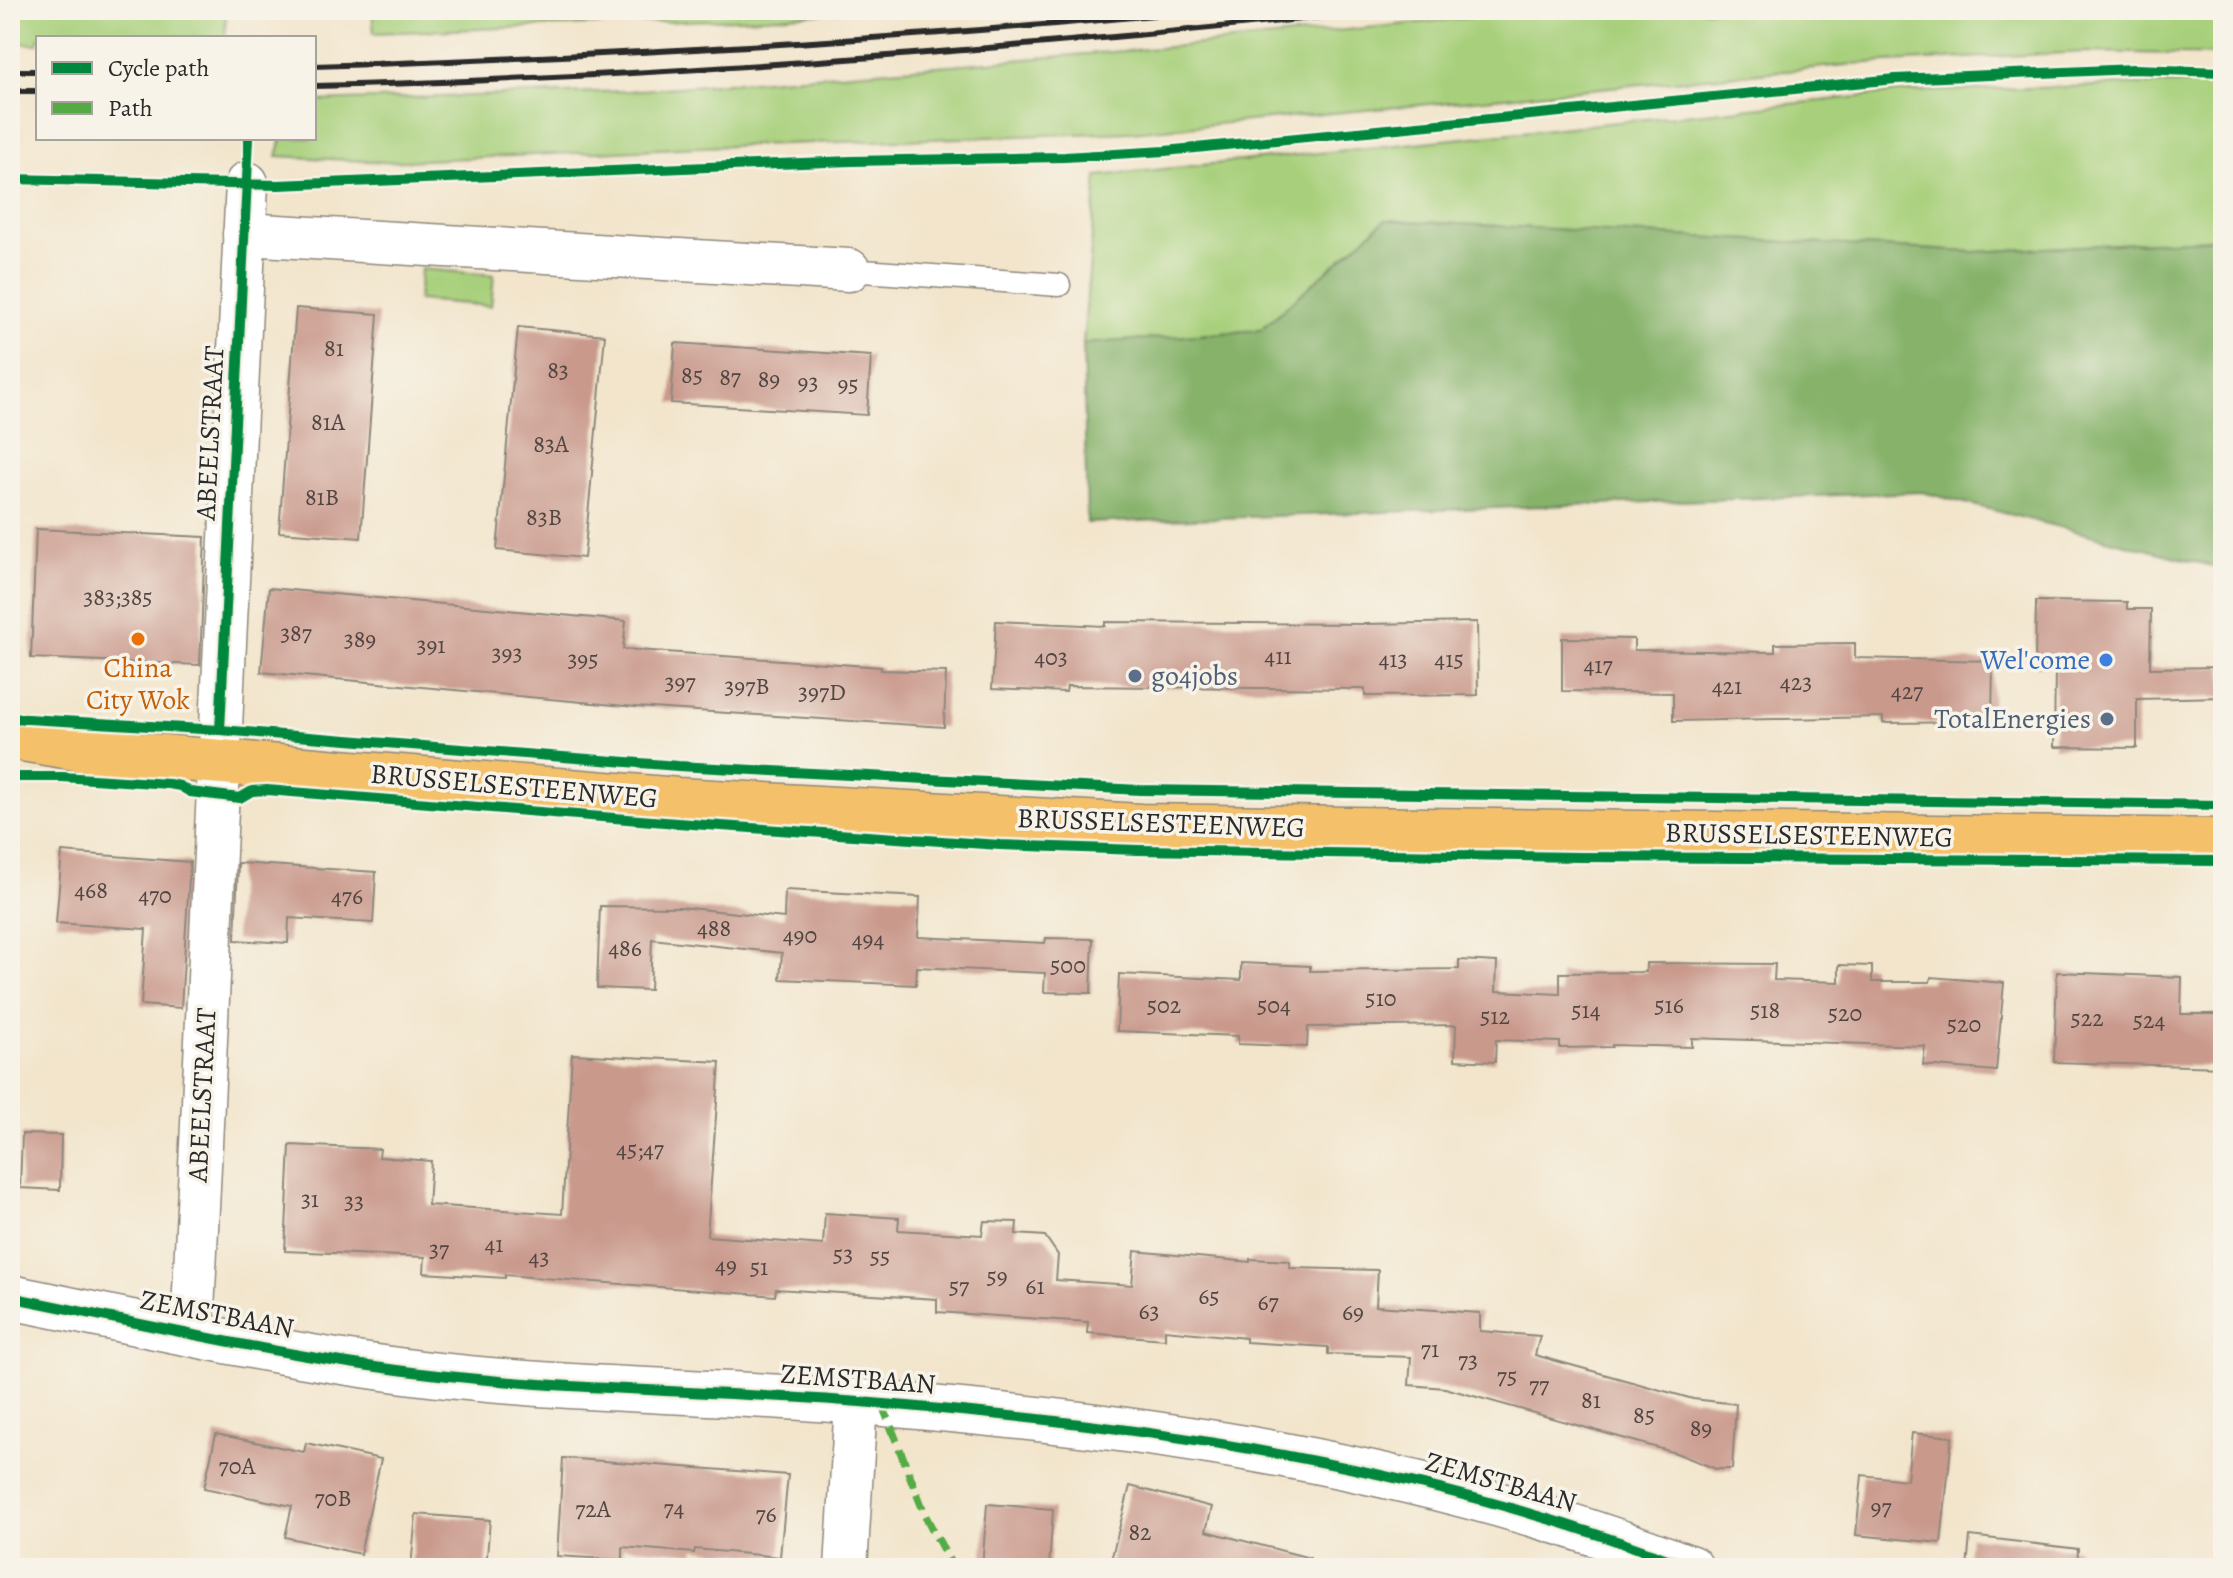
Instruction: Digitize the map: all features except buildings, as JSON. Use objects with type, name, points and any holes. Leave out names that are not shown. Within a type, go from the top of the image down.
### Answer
[{"type":"main road","name":"BRUSSELSESTEENWEG","points":[[10,737],[101,752],[678,800],[1141,826],[2223,841]]},
{"type":"main road","name":"BRUSSELSESTEENWEG","points":[[10,759],[101,752]]},
{"type":"street","name":"ABEELSTRAAT","points":[[192,1333],[247,183]]},
{"type":"street","points":[[244,234],[849,270]]},
{"type":"street","name":"ZEMSTBAAN","points":[[10,1297],[251,1347],[458,1377],[856,1402],[1081,1423],[1308,1458],[1367,1470],[1530,1513],[1691,1568]]},
{"type":"street","name":"ZEMSTBAAN","points":[[846,1568],[856,1402]]},
{"type":"lane","points":[[849,270],[1059,285]]},
{"type":"green space","points":[[10,10],[226,10],[225,36],[36,36],[36,44],[10,43]]},
{"type":"green space","points":[[372,10],[864,10],[765,18],[374,33]]},
{"type":"green space","points":[[1550,10],[2223,10],[2223,55],[2086,52],[1867,63],[1131,132],[383,162],[277,156],[281,140],[316,140],[316,101],[628,91],[1160,48]]},
{"type":"green space","points":[[2191,83],[2223,86],[2223,238],[1974,252],[1385,220],[1260,330],[1083,344],[1097,176],[1906,92]]},
{"type":"green space","points":[[1385,220],[1974,252],[2223,238],[2223,569],[1922,492],[1087,523],[1083,344],[1260,330]]},
{"type":"green space","points":[[421,269],[494,275],[491,306],[418,300]]},
{"type":"railway","points":[[316,66],[760,46],[1205,10]]},
{"type":"railway","points":[[316,86],[583,76],[852,59],[1120,37],[1388,10]]},
{"type":"railway","points":[[10,71],[36,71]]},
{"type":"railway","points":[[10,91],[36,91]]},
{"type":"marked path","points":[[882,1404],[926,1517],[953,1568]]},
{"type":"cycle path","points":[[10,179],[278,185],[851,161],[1065,157],[1165,151],[1895,79],[2134,69],[2223,72]]},
{"type":"cycle path","points":[[220,730],[249,140]]},
{"type":"cycle path","points":[[10,718],[220,730],[678,766],[1140,790],[2223,805]]},
{"type":"cycle path","points":[[10,777],[169,784],[190,792],[240,798],[252,791],[267,790],[1000,845],[1579,857],[2223,861]]},
{"type":"cycle path","points":[[10,1297],[233,1343],[458,1377],[860,1402],[967,1411],[1178,1437],[1385,1476],[1488,1501],[1590,1532],[1691,1568]]},
{"type":"place","name":"China City Wok","points":[[138,639]]},
{"type":"place","name":"Wel'come","points":[[2106,660]]},
{"type":"place","name":"go4jobs","points":[[1135,676]]},
{"type":"place","name":"TotalEnergies","points":[[2107,719]]}]
